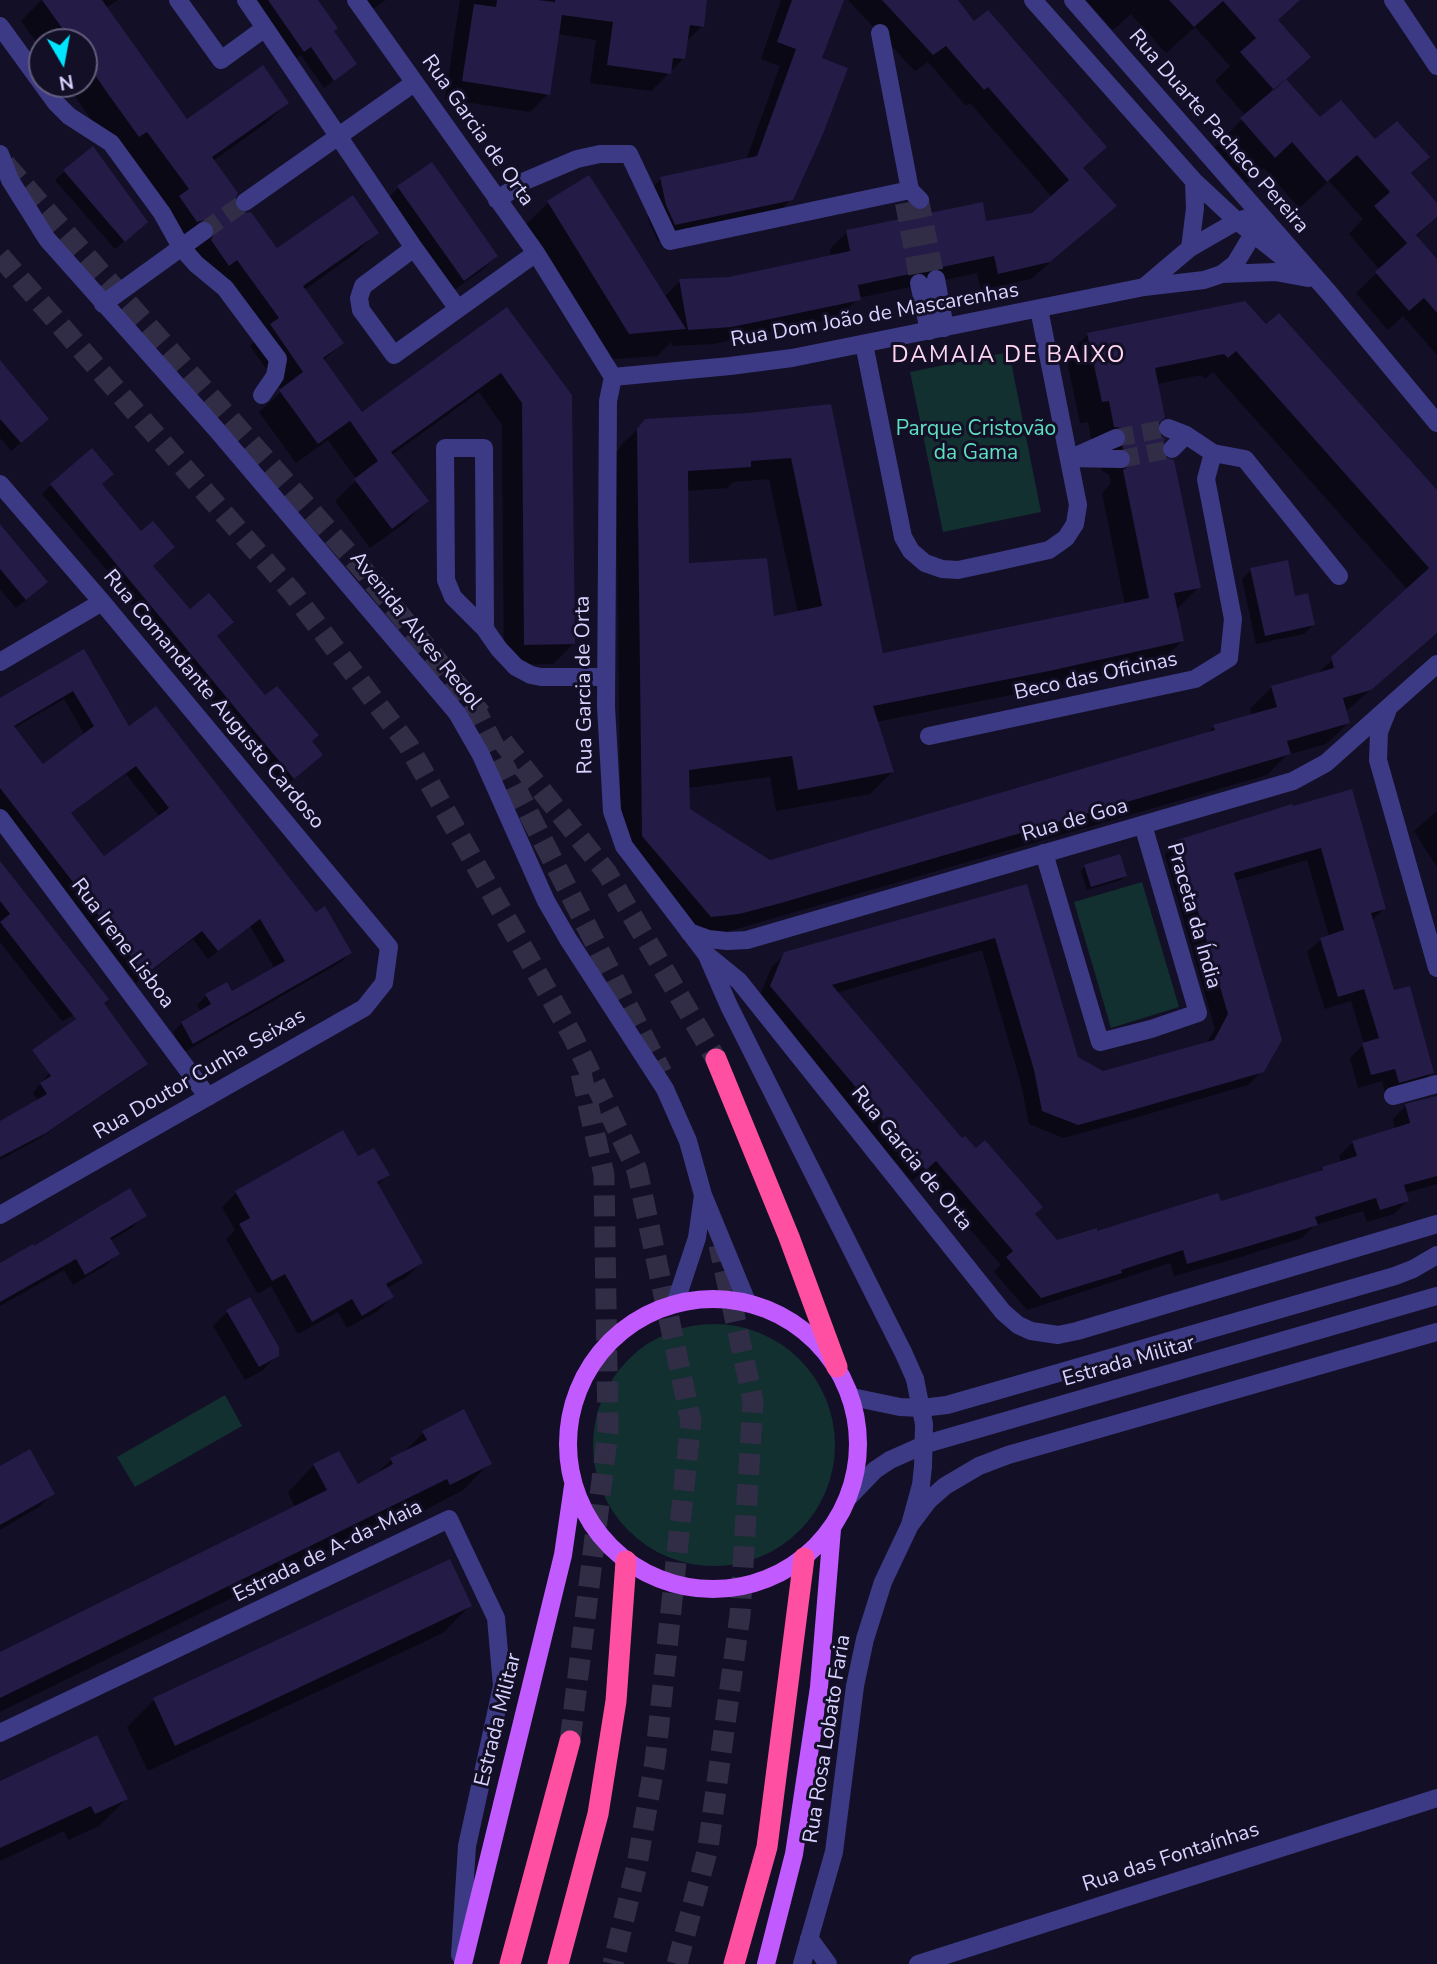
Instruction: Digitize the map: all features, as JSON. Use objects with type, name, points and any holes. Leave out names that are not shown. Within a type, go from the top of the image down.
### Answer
[{"type":"highway","points":[[716,1059],[789,1237],[837,1367]]},
{"type":"highway","points":[[734,1964],[767,1847],[804,1558]]},
{"type":"highway","points":[[558,1964],[598,1815],[616,1701],[626,1561]]},
{"type":"highway","points":[[510,1964],[569,1741]]},
{"type":"main road","points":[[711,1298],[747,1302],[782,1316],[813,1338],[837,1367],[852,1396],[859,1431],[857,1465],[848,1498],[832,1529],[804,1558],[772,1578],[734,1588],[696,1589],[659,1580],[626,1561],[594,1528],[573,1486],[567,1448],[571,1409],[586,1374],[609,1342],[639,1318],[675,1304],[711,1298]]},
{"type":"main road","name":"Estrada Militar","points":[[461,1964],[563,1555],[573,1486]]},
{"type":"main road","points":[[766,1964],[794,1854],[819,1687],[832,1529]]},
{"type":"street","points":[[178,0],[221,60],[265,28]]},
{"type":"street","points":[[246,0],[458,309]]},
{"type":"street","name":"Rua Garcia de Orta","points":[[356,0],[536,253],[613,377],[608,401],[606,677],[610,797],[615,824],[632,858],[707,955],[739,981],[1003,1311]]},
{"type":"street","name":"Rua Duarte Pacheco Pereira","points":[[1033,0],[1194,181],[1237,221],[1330,294]]},
{"type":"street","name":"Rua Duarte Pacheco Pereira","points":[[1073,0],[1330,294],[1437,423]]},
{"type":"street","points":[[1393,0],[1437,66]]},
{"type":"street","points":[[0,26],[56,103],[69,116],[101,135],[116,149],[162,213],[181,247],[196,264],[225,288],[278,359],[275,376],[262,395]]},
{"type":"street","points":[[497,200],[525,181],[577,159],[629,154],[670,241],[912,198],[880,33]]},
{"type":"street","points":[[244,202],[414,83]]},
{"type":"street","name":"Avenida Alves Redol","points":[[0,154],[10,180],[47,239],[216,429],[457,713],[481,755],[546,901],[665,1089],[688,1141],[703,1195],[747,1302]]},
{"type":"street","points":[[1190,248],[1195,208],[1194,181]]},
{"type":"street","points":[[1222,274],[1235,264],[1262,218]]},
{"type":"street","name":"Rua Dom João de Mascarenhas","points":[[1143,287],[1190,248],[1237,221],[1262,218]]},
{"type":"street","points":[[103,304],[204,231]]},
{"type":"street","points":[[414,248],[363,286],[359,298],[361,310],[394,355],[536,253]]},
{"type":"street","name":"Rua Dom João de Mascarenhas","points":[[613,377],[730,366],[864,344],[1143,287],[1203,280],[1222,274],[1275,272],[1308,278]]},
{"type":"street","points":[[928,281],[937,329]]},
{"type":"street","points":[[864,344],[903,537],[911,551],[925,563],[942,569],[958,570],[1034,555],[1049,550],[1066,538],[1076,524],[1078,505],[1039,309]]},
{"type":"street","points":[[1168,428],[1186,435],[1213,453],[1245,459],[1339,576]]},
{"type":"street","points":[[1172,449],[1186,435]]},
{"type":"street","points":[[1069,458],[1116,438]]},
{"type":"street","points":[[485,629],[484,448],[445,448],[446,580],[453,597],[485,629],[508,660],[531,675],[606,677]]},
{"type":"street","name":"Beco das Oficinas","points":[[929,736],[1195,678],[1229,658],[1233,619],[1206,479],[1213,453]]},
{"type":"street","points":[[1069,458],[1121,459]]},
{"type":"street","name":"Rua Comandante Augusto Cardoso","points":[[0,484],[389,947]]},
{"type":"street","points":[[0,662],[102,603]]},
{"type":"street","name":"Rua de Goa","points":[[689,932],[727,942],[747,940],[1293,781],[1326,763],[1437,664]]},
{"type":"street","points":[[1393,704],[1379,732],[1378,760],[1437,968]]},
{"type":"street","name":"Rua Irene Lisboa","points":[[0,818],[208,1097]]},
{"type":"street","name":"Praceta da Índia","points":[[1044,853],[1100,1042],[1151,1029],[1198,1013],[1143,825]]},
{"type":"street","name":"Rua Doutor Cunha Seixas","points":[[0,1215],[364,1008],[384,983],[389,947]]},
{"type":"street","points":[[707,955],[729,1006],[915,1379],[924,1424],[923,1466],[921,1485],[910,1525]]},
{"type":"street","points":[[1394,1096],[1437,1084]]},
{"type":"street","name":"Avenida Alves Redol","points":[[675,1304],[696,1238],[703,1195]]},
{"type":"street","name":"Estrada Militar","points":[[1003,1311],[1018,1325],[1031,1331],[1058,1335],[1437,1224]]},
{"type":"street","name":"Estrada Militar","points":[[852,1396],[900,1407],[947,1405],[1395,1276],[1437,1255]]},
{"type":"street","name":"Estrada Militar","points":[[848,1498],[883,1465],[926,1444],[1437,1296]]},
{"type":"street","points":[[910,1525],[945,1486],[979,1466],[1008,1455],[1437,1332]]},
{"type":"street","name":"Estrada de A-da-Maia","points":[[0,1733],[449,1519],[496,1618],[502,1686],[467,1846],[461,1964]]},
{"type":"street","name":"Rua Rosa Lobato Faria","points":[[802,1964],[834,1852],[855,1686],[865,1639],[883,1582],[910,1525]]},
{"type":"street","name":"Rua das Fontaínhas","points":[[918,1964],[1437,1798]]},
{"type":"street","points":[[809,1938],[828,1964]]},
{"type":"green space","name":"Parque Cristovão da Gama","points":[[1009,352],[1041,512],[943,532],[910,372]]},
{"type":"green space","points":[[1142,882],[1179,1007],[1111,1028],[1074,902]]},
{"type":"green space","points":[[702,1324],[726,1324],[771,1338],[800,1359],[815,1378],[826,1399],[833,1421],[833,1469],[826,1491],[815,1512],[800,1531],[771,1552],[749,1561],[726,1566],[702,1566],[657,1552],[637,1539],[620,1522],[607,1502],[598,1480],[593,1457],[593,1433],[607,1388],[620,1368],[637,1351],[657,1338],[679,1329]]},
{"type":"green space","points":[[225,1395],[242,1426],[135,1487],[117,1457]]},
{"type":"building","points":[[42,0],[102,0],[187,119],[263,65],[289,103],[212,157],[238,193],[234,202],[236,209],[245,213],[251,212],[277,248],[353,195],[379,233],[303,286],[344,343],[323,358],[362,412],[507,307],[572,395],[575,644],[524,645],[522,403],[501,373],[391,452],[429,501],[392,529],[354,479],[378,461],[350,421],[318,444],[279,390],[303,372],[270,324],[279,318],[237,260],[229,266],[211,240],[215,231],[213,224],[204,220],[197,222],[179,196],[189,189],[147,132],[139,137],[98,79],[98,28],[62,28]]},
{"type":"building","points":[[268,0],[318,0],[338,28],[334,31],[357,64],[334,81],[311,47],[304,52]]},
{"type":"building","points":[[497,0],[707,0],[704,27],[690,25],[685,59],[673,58],[671,74],[607,65],[613,22],[562,15],[550,95],[462,81],[474,4],[496,7]]},
{"type":"building","points":[[792,0],[844,0],[822,58],[848,68],[823,134],[793,200],[675,225],[666,205],[660,177],[757,156],[796,49],[777,42]]},
{"type":"building","points":[[882,0],[958,0],[974,21],[988,10],[1107,147],[1083,168],[1117,206],[1050,262],[998,274],[994,256],[858,285],[861,300],[732,327],[688,330],[679,279],[729,277],[850,251],[846,230],[983,202],[986,221],[1032,213],[1069,180],[988,87],[984,90],[946,46],[933,55]]},
{"type":"building","points":[[1169,0],[1300,0],[1278,20],[1311,57],[1274,90],[1240,52],[1256,38],[1223,1],[1194,27]]},
{"type":"building","points":[[1286,79],[1320,117],[1341,100],[1375,139],[1397,121],[1430,157],[1411,173],[1437,203],[1437,217],[1407,243],[1374,206],[1390,192],[1357,155],[1327,182],[1292,142],[1275,158],[1240,118]]},
{"type":"building","points":[[93,146],[148,222],[125,242],[63,170]]},
{"type":"building","points":[[432,162],[498,256],[464,281],[397,186]]},
{"type":"building","points":[[589,175],[686,329],[629,334],[547,201]]},
{"type":"building","points":[[1416,235],[1437,259],[1437,313],[1424,298],[1409,311],[1375,272]]},
{"type":"building","points":[[1245,301],[1266,324],[1279,313],[1437,490],[1437,633],[1371,690],[1343,698],[1350,723],[1287,741],[1291,754],[781,903],[739,914],[711,917],[642,836],[637,429],[645,419],[748,413],[831,404],[883,653],[1149,598],[1123,470],[1132,460],[1131,453],[1122,448],[1127,434],[1122,428],[1114,427],[1109,401],[1102,402],[1087,333]],"holes":[[[1236,351],[1429,568],[1331,657],[1334,668],[1271,686],[1277,707],[1213,725],[1215,730],[770,860],[690,809],[689,770],[792,756],[798,790],[894,772],[873,706],[1184,641],[1174,593],[1201,588],[1174,460],[1165,457],[1161,451],[1161,445],[1166,439],[1159,435],[1157,425],[1165,417],[1155,368],[1224,354],[1228,358]],[[791,458],[822,606],[774,616],[767,558],[689,563],[688,471],[751,467],[751,461]]]},
{"type":"building","points":[[0,360],[49,419],[21,443],[0,419]]},
{"type":"building","points":[[92,448],[114,474],[102,484],[141,531],[153,521],[175,547],[153,566],[190,609],[209,593],[234,622],[217,636],[265,695],[277,686],[319,735],[312,741],[323,755],[294,779],[50,484]]},
{"type":"building","points":[[0,524],[48,582],[26,600],[0,569]]},
{"type":"building","points":[[1288,560],[1295,596],[1308,593],[1315,625],[1265,636],[1250,568]]},
{"type":"building","points":[[84,649],[129,726],[156,706],[316,912],[325,906],[352,953],[193,1044],[181,1022],[211,1004],[205,994],[227,982],[232,991],[285,961],[260,919],[218,951],[202,931],[145,975],[0,788],[0,698]],"holes":[[[73,691],[94,726],[43,764],[14,726]],[[136,766],[169,808],[104,856],[71,813]]]},
{"type":"building","points":[[1352,789],[1386,909],[1371,913],[1394,990],[1410,986],[1434,1073],[1399,1083],[1395,1069],[1371,1075],[1362,1043],[1379,1038],[1364,989],[1338,997],[1320,938],[1344,930],[1321,848],[1234,873],[1282,1040],[1264,1072],[1115,1115],[1078,1125],[1042,1111],[1034,1070],[995,938],[832,985],[962,1138],[965,1136],[976,1148],[985,1140],[1043,1207],[1035,1214],[1057,1240],[1097,1228],[1097,1231],[1218,1193],[1221,1201],[1323,1170],[1322,1167],[1357,1156],[1352,1141],[1410,1123],[1405,1104],[1437,1096],[1437,1176],[1404,1185],[1409,1201],[1380,1210],[1376,1198],[1315,1217],[1318,1225],[1249,1246],[1187,1264],[1183,1250],[1121,1270],[1122,1273],[1041,1298],[1006,1257],[1013,1251],[936,1161],[926,1170],[770,986],[784,952],[1027,884],[1078,1057],[1103,1071],[1214,1040],[1228,1014],[1177,840],[1292,804],[1293,806]]},
{"type":"building","points":[[1120,854],[1127,876],[1091,887],[1084,865]]},
{"type":"building","points":[[0,861],[109,999],[104,1003],[148,1064],[46,1133],[0,1157],[0,1121],[47,1094],[40,1083],[51,1076],[32,1050],[76,1019],[0,922],[10,914],[0,901]]},
{"type":"building","points":[[343,1130],[358,1156],[374,1148],[390,1175],[377,1182],[423,1263],[386,1284],[394,1297],[362,1316],[352,1299],[312,1322],[285,1274],[272,1281],[239,1224],[250,1218],[235,1191]]},
{"type":"building","points":[[130,1188],[147,1216],[110,1238],[120,1254],[85,1275],[76,1259],[0,1302],[0,1263],[33,1244],[34,1246]]},
{"type":"building","points":[[250,1297],[279,1347],[279,1356],[259,1367],[226,1310]]},
{"type":"building","points":[[464,1409],[492,1464],[450,1485],[447,1479],[0,1698],[0,1652],[327,1490],[313,1464],[339,1451],[358,1484],[393,1464],[390,1458],[427,1440],[422,1431]]},
{"type":"building","points":[[30,1449],[55,1494],[0,1525],[0,1466]]},
{"type":"building","points":[[450,1559],[472,1606],[175,1746],[153,1698]]},
{"type":"building","points":[[97,1735],[128,1799],[95,1814],[91,1806],[0,1848],[0,1781]]},
{"type":"tunnel","points":[[5,164],[363,570],[481,714]]},
{"type":"tunnel","points":[[920,200],[936,279]]},
{"type":"tunnel","points":[[204,231],[245,202]]},
{"type":"tunnel","points":[[904,203],[919,283]]},
{"type":"tunnel","points":[[0,256],[292,592],[408,745],[573,1037],[637,1170],[691,1421],[655,1761],[637,1865],[613,1964]]},
{"type":"tunnel","points":[[1116,438],[1168,428]]},
{"type":"tunnel","points":[[1121,459],[1172,449]]},
{"type":"tunnel","points":[[472,703],[662,1073]]},
{"type":"tunnel","points":[[503,742],[607,873],[716,1059]]},
{"type":"tunnel","points":[[570,1741],[608,1431],[604,1175],[581,1073]]},
{"type":"tunnel","points":[[677,1964],[708,1848],[740,1615],[753,1401],[719,1245]]},
{"type":"district","name":"DAMAIA DE BAIXO","points":[[1009,356]]}]
